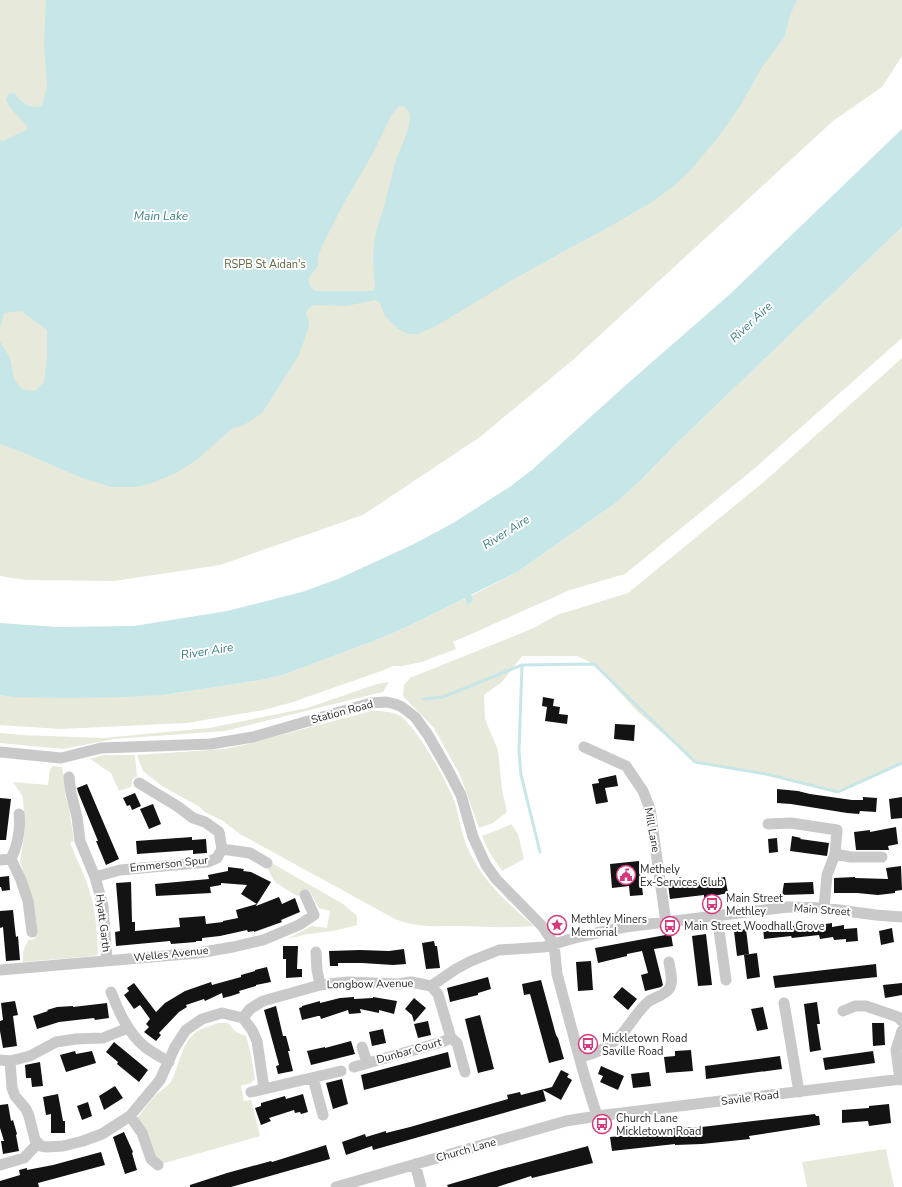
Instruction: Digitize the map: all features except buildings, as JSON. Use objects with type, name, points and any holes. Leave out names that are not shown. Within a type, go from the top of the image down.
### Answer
[{"type":"street","name":"Station Road","points":[[0,752],[61,758],[101,748],[211,744],[253,737],[371,703],[386,702],[395,704],[415,717],[428,735],[448,770],[461,795],[473,837],[486,865],[496,879],[543,927],[554,944]]},
{"type":"street","name":"Mill Lane","points":[[584,747],[626,766],[642,791],[650,809],[666,922]]},
{"type":"street","name":"Hyatt Garth","points":[[69,777],[80,841],[96,877],[103,906],[107,960]]},
{"type":"street","name":"Emmerson Spur","points":[[96,877],[120,870],[208,862],[217,858],[222,850],[219,832],[205,822],[193,818],[177,806],[139,784]]},
{"type":"street","points":[[20,814],[19,838],[5,860],[21,880],[28,901],[32,932]]},
{"type":"street","points":[[768,824],[791,823],[837,830],[835,854],[826,875],[824,908]]},
{"type":"street","points":[[222,850],[250,853],[267,862]]},
{"type":"street","points":[[835,854],[851,857],[882,857]]},
{"type":"street","name":"Welles Avenue","points":[[0,970],[198,953],[263,940],[299,925],[314,915],[305,895]]},
{"type":"street","name":"Main Street","points":[[554,944],[578,937],[626,927],[788,907],[824,908],[902,917]]},
{"type":"street","points":[[717,916],[726,980]]},
{"type":"street","points":[[431,986],[456,969],[486,954],[499,950],[533,948],[554,944],[557,974],[579,1057],[597,1116]]},
{"type":"street","name":"Longbow Avenue","points":[[316,952],[320,985]]},
{"type":"street","points":[[579,1057],[586,1056],[603,1049],[616,1040],[626,1030],[639,1010],[648,1002],[665,993],[671,982],[669,962]]},
{"type":"street","name":"Longbow Avenue","points":[[243,1018],[250,1009],[263,1001],[320,985],[348,982],[398,984],[411,982],[431,986]]},
{"type":"street","name":"Dunbar Court","points":[[431,986],[438,994],[440,999],[451,1038],[456,1043],[465,1072]]},
{"type":"street","points":[[111,992],[118,1010],[128,1028],[145,1046],[169,1062]]},
{"type":"street","points":[[784,1003],[799,1092]]},
{"type":"street","points":[[843,1011],[855,1006],[866,1006],[898,1017],[902,1021]]},
{"type":"street","points":[[128,1028],[103,1038],[76,1039],[56,1042],[30,1056],[5,1061],[15,1096],[26,1109],[34,1136],[38,1143],[46,1147],[63,1146],[83,1141],[102,1134],[130,1116],[160,1080],[175,1047],[186,1030],[202,1019],[222,1013],[243,1018],[252,1030],[257,1041],[264,1088]]},
{"type":"street","points":[[901,1080],[896,1050],[902,1031]]},
{"type":"street","name":"Dunbar Court","points":[[354,1067],[367,1062],[442,1042],[451,1038]]},
{"type":"street","name":"Dunbar Court","points":[[362,1047],[367,1062]]},
{"type":"street","points":[[251,1092],[341,1071]]},
{"type":"street","points":[[313,1078],[323,1115]]},
{"type":"street","name":"Savile Road","points":[[597,1116],[901,1080]]},
{"type":"street","points":[[130,1116],[142,1134],[151,1159],[158,1165]]},
{"type":"street","name":"Church Lane","points":[[336,1187],[566,1121],[597,1116]]},
{"type":"street","points":[[0,1165],[24,1158],[38,1143]]},
{"type":"street","points":[[415,1164],[421,1187]]},
{"type":"green space","name":"Main Lake","points":[[0,0],[902,0],[902,56],[882,87],[833,121],[574,359],[480,437],[363,515],[220,565],[114,581],[26,580],[0,576]]},
{"type":"green space","points":[[902,227],[902,338],[755,468],[625,574],[570,590],[453,642],[456,649],[422,662],[402,666],[393,666],[293,702],[264,710],[187,723],[61,729],[0,725],[0,695],[11,697],[164,695],[261,680],[283,675],[371,642],[398,631],[465,598],[467,605],[471,596],[517,572],[617,502]]},
{"type":"green space","points":[[902,358],[902,763],[838,792],[766,774],[695,762],[636,710],[594,664],[577,656],[522,656],[502,682],[484,695],[485,719],[498,750],[502,790],[507,812],[493,823],[479,828],[460,775],[434,728],[403,696],[404,685],[410,678],[534,628],[557,615],[628,593],[766,480]]},
{"type":"green space","points":[[389,682],[383,692],[225,731],[114,739],[63,749],[0,743],[0,733],[103,738],[209,728],[307,708],[377,684]]},
{"type":"green space","points":[[371,711],[397,714],[407,722],[415,732],[424,744],[453,797],[465,842],[482,874],[515,910],[534,926],[428,926],[411,924],[395,919],[240,834],[223,821],[162,786],[143,771],[137,755],[224,749]]},
{"type":"green space","points":[[104,755],[135,755],[137,777],[132,779],[131,787],[119,791],[111,773],[90,759]]},
{"type":"green space","points":[[53,766],[62,767],[66,787],[65,795],[69,808],[74,841],[70,843],[84,875],[93,903],[98,952],[97,955],[94,956],[23,962],[23,952],[28,940],[35,939],[29,889],[20,862],[25,829],[23,797],[13,782],[48,785],[50,769]]},
{"type":"green space","points":[[511,824],[518,834],[524,859],[502,871],[488,850],[482,836]]},
{"type":"green space","points":[[270,862],[343,904],[357,916],[357,925],[287,939],[312,926],[327,928],[330,911],[319,908],[309,890],[297,896],[275,882],[267,868]]},
{"type":"green space","points":[[218,1023],[228,1023],[236,1032],[246,1036],[255,1079],[251,1083],[241,1086],[244,1101],[251,1100],[260,1136],[161,1164],[154,1155],[136,1120],[152,1099],[170,1083],[186,1043],[190,1037],[200,1030]]},
{"type":"green space","points":[[886,1149],[894,1187],[807,1187],[802,1162]]},
{"type":"water","name":"Main Lake","points":[[46,0],[797,0],[790,15],[785,35],[762,67],[740,106],[719,136],[689,172],[675,185],[649,204],[514,279],[436,326],[418,334],[409,334],[398,329],[385,316],[380,303],[376,300],[346,306],[313,305],[308,309],[306,314],[309,326],[299,355],[262,413],[244,425],[231,429],[198,459],[176,473],[152,483],[135,487],[112,487],[82,478],[0,444],[0,341],[10,358],[14,379],[22,389],[35,391],[44,382],[47,357],[47,330],[21,311],[4,313],[0,329],[0,140],[3,141],[26,130],[28,127],[11,109],[6,100],[8,94],[14,93],[20,100],[29,106],[42,106],[47,87],[44,43]],"holes":[[[399,106],[406,108],[410,121],[408,130],[395,163],[374,243],[374,291],[315,291],[310,286],[308,279],[318,266],[318,257],[322,246],[345,201],[372,155],[391,116]]]},
{"type":"water","name":"River Aire","points":[[902,129],[902,227],[617,502],[517,572],[471,595],[473,601],[467,605],[465,598],[398,631],[371,642],[283,675],[261,680],[164,695],[65,698],[11,697],[0,695],[0,623],[57,627],[134,626],[227,611],[302,592],[338,579],[414,544],[453,523],[511,486],[533,469],[729,295]]},
{"type":"waterway","points":[[424,699],[443,697],[522,665],[594,664],[695,762],[766,774],[838,792],[902,763]]},
{"type":"waterway","points":[[522,665],[519,752],[521,775],[540,852]]},
{"type":"place","name":"Methely Ex-Services Club","points":[[626,875]]},
{"type":"place","name":"Main Street Methley","points":[[712,904]]},
{"type":"place","name":"Methley Miners Memorial","points":[[557,925]]},
{"type":"place","name":"Main Street Woodhall Grove","points":[[670,926]]},
{"type":"place","name":"Mickletown Road Saville Road","points":[[588,1044]]},
{"type":"place","name":"Church Lane Mickletown Road","points":[[602,1124]]},
{"type":"park label","name":"RSPB St Aidan's","points":[[265,264]]}]
